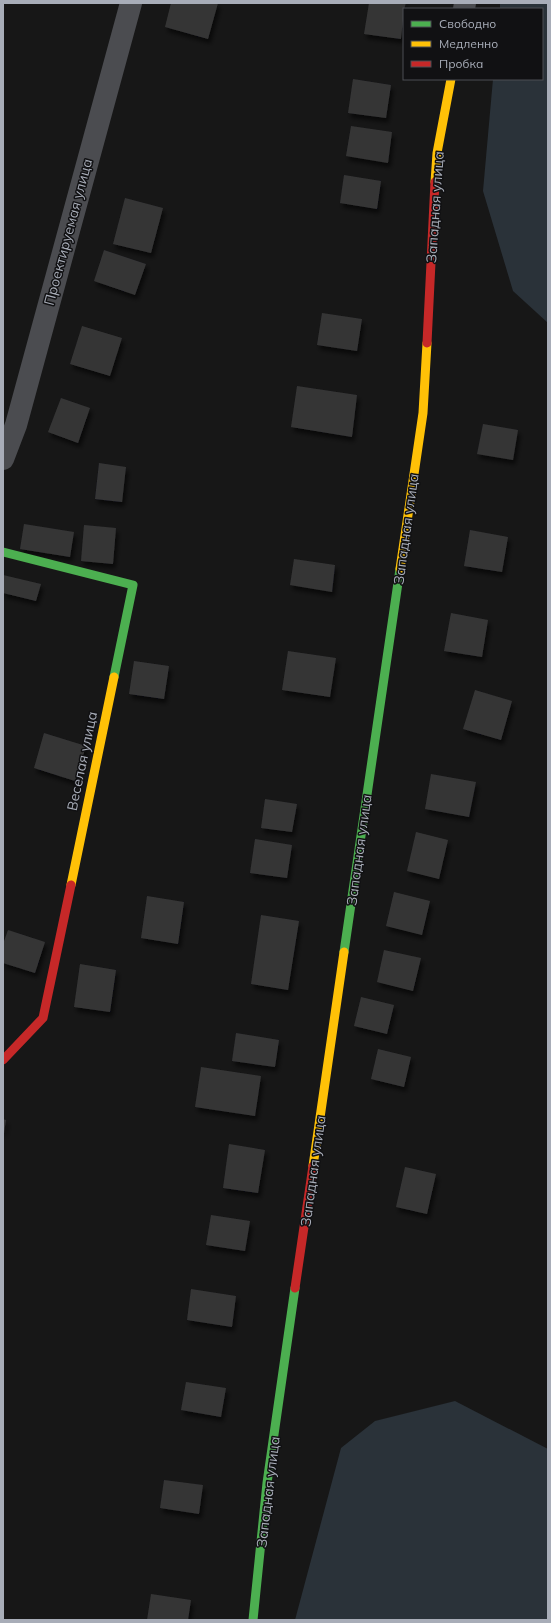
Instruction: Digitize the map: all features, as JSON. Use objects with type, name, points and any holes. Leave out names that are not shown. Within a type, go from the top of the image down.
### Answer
[{"type":"street","name":"Проектируемая улица","points":[[3,460],[16,425],[131,3]]},
{"type":"street","name":"Западная улица","points":[[253,1620],[267,1483],[423,413],[437,153],[451,80]]},
{"type":"street","name":"Веселая улица","points":[[3,552],[133,585],[43,1018],[3,1060]]},
{"type":"shaded area","points":[[500,3],[548,3],[548,323],[513,291],[483,191],[493,80],[543,80],[543,8],[500,8]]},
{"type":"shaded area","points":[[455,1401],[548,1449],[548,1620],[295,1620],[341,1448],[375,1421]]},
{"type":"building","points":[[171,3],[218,3],[208,39],[165,27]]},
{"type":"building","points":[[369,3],[406,3],[403,8],[401,39],[364,34]]},
{"type":"building","points":[[353,79],[391,85],[386,118],[348,113]]},
{"type":"building","points":[[351,126],[392,132],[388,163],[346,156]]},
{"type":"building","points":[[344,175],[381,181],[377,209],[340,203]]},
{"type":"building","points":[[125,198],[163,208],[151,253],[113,244]]},
{"type":"building","points":[[104,250],[146,264],[135,295],[94,281]]},
{"type":"building","points":[[322,313],[362,319],[357,351],[317,345]]},
{"type":"building","points":[[82,326],[122,338],[110,376],[70,364]]},
{"type":"building","points":[[297,386],[357,395],[352,437],[291,427]]},
{"type":"building","points":[[61,398],[90,408],[78,443],[48,432]]},
{"type":"building","points":[[483,424],[518,430],[513,460],[477,454]]},
{"type":"building","points":[[99,463],[126,467],[122,502],[95,499]]},
{"type":"building","points":[[24,524],[74,532],[70,557],[20,549]]},
{"type":"building","points":[[84,525],[116,528],[113,564],[81,561]]},
{"type":"building","points":[[470,530],[508,537],[502,572],[464,566]]},
{"type":"building","points":[[294,559],[335,565],[332,592],[290,585]]},
{"type":"building","points":[[3,575],[41,584],[36,601],[3,593]]},
{"type":"building","points":[[451,613],[488,620],[482,657],[444,651]]},
{"type":"building","points":[[288,651],[336,658],[330,697],[282,690]]},
{"type":"building","points":[[134,661],[169,666],[164,699],[129,694]]},
{"type":"building","points":[[475,690],[512,701],[501,740],[463,729]]},
{"type":"building","points":[[44,733],[86,746],[75,781],[34,768]]},
{"type":"building","points":[[431,774],[476,782],[469,817],[425,809]]},
{"type":"building","points":[[265,799],[297,804],[292,832],[261,828]]},
{"type":"building","points":[[416,832],[448,840],[439,879],[407,871]]},
{"type":"building","points":[[255,839],[292,845],[287,878],[250,873]]},
{"type":"building","points":[[394,892],[430,901],[422,935],[386,926]]},
{"type":"building","points":[[147,896],[184,902],[178,944],[141,938]]},
{"type":"building","points":[[261,915],[299,921],[288,990],[251,984]]},
{"type":"building","points":[[8,930],[45,942],[35,973],[3,963],[3,944]]},
{"type":"building","points":[[384,950],[421,958],[413,991],[377,982]]},
{"type":"building","points":[[80,964],[116,970],[110,1012],[74,1007]]},
{"type":"building","points":[[361,997],[394,1005],[387,1034],[354,1026]]},
{"type":"building","points":[[236,1033],[279,1040],[275,1067],[232,1061]]},
{"type":"building","points":[[378,1049],[411,1057],[404,1087],[371,1079]]},
{"type":"building","points":[[201,1067],[261,1076],[255,1116],[195,1107]]},
{"type":"building","points":[[3,1119],[6,1120],[4,1133],[3,1133]]},
{"type":"building","points":[[229,1144],[265,1150],[258,1193],[223,1188]]},
{"type":"building","points":[[405,1167],[436,1174],[427,1214],[396,1207]]},
{"type":"building","points":[[211,1215],[250,1221],[245,1251],[206,1245]]},
{"type":"building","points":[[191,1289],[236,1296],[232,1327],[187,1320]]},
{"type":"building","points":[[186,1382],[226,1388],[221,1417],[181,1410]]},
{"type":"building","points":[[164,1480],[203,1485],[199,1514],[160,1508]]},
{"type":"building","points":[[151,1594],[191,1600],[188,1620],[147,1620]]},
{"type":"traffic: fast","points":[[3,552],[133,585],[114,677]]},
{"type":"traffic: fast","points":[[344,952],[400,569]]},
{"type":"traffic: fast","points":[[253,1620],[267,1483],[295,1288]]},
{"type":"traffic: slow","points":[[435,182],[437,153],[451,80]]},
{"type":"traffic: slow","points":[[400,569],[423,413],[427,343]]},
{"type":"traffic: slow","points":[[71,885],[114,677]]},
{"type":"traffic: slow","points":[[313,1166],[344,952]]},
{"type":"traffic: jam","points":[[427,343],[435,182]]},
{"type":"traffic: jam","points":[[3,1060],[43,1018],[71,885]]},
{"type":"traffic: jam","points":[[295,1288],[313,1166]]}]
